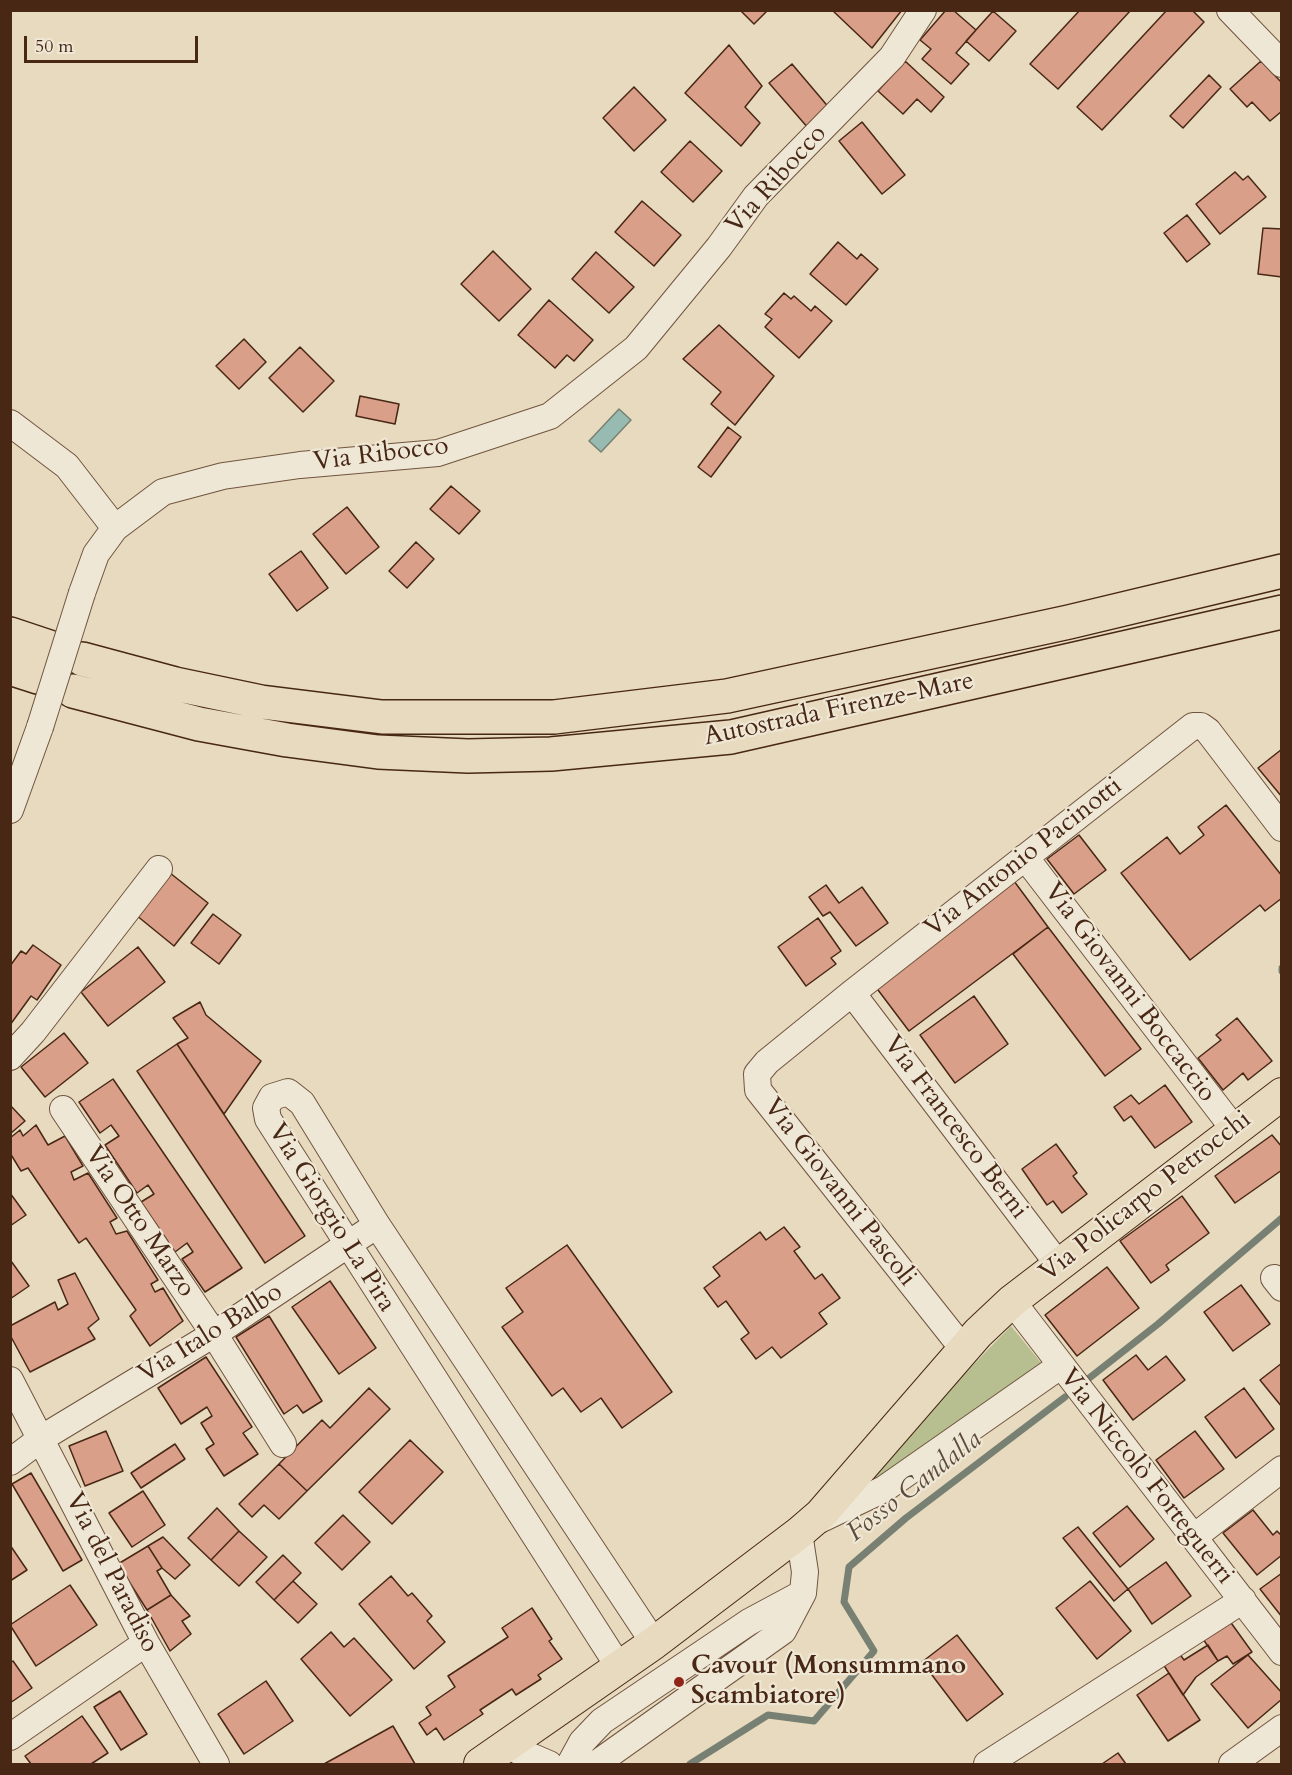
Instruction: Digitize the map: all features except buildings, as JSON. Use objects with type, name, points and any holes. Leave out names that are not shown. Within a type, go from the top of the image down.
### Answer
[{"type":"highway","name":"Autostrada Firenze-Mare","points":[[82,658],[175,684],[261,702],[371,716],[554,717],[727,696],[1069,622],[1281,571]]},
{"type":"highway","name":"Autostrada Firenze-Mare","points":[[73,690],[199,724],[286,740],[378,752],[468,756],[551,754],[731,737],[1281,612]]},
{"type":"highway","points":[[10,634],[49,647]]},
{"type":"main road","name":"Via Policarpo Petrocchi","points":[[480,1764],[654,1643],[805,1528],[964,1350],[1012,1301],[1281,1094]]},
{"type":"street","name":"Via Ribocco","points":[[10,810],[40,727],[96,554],[115,528],[150,499],[163,492],[192,483],[300,465],[438,453],[550,416],[636,348],[719,247],[756,196],[892,57],[923,10]]},
{"type":"street","points":[[1230,10],[1281,64]]},
{"type":"street","points":[[10,423],[67,466],[115,528]]},
{"type":"street","name":"Via Antonio Pacinotti","points":[[852,993],[1189,728],[1197,725],[1208,731],[1281,828]]},
{"type":"street","name":"Via Giovanni Boccaccio","points":[[1025,857],[1234,1130]]},
{"type":"street","points":[[10,1057],[159,869]]},
{"type":"street","name":"Via Francesco Berni","points":[[852,993],[1058,1264]]},
{"type":"street","name":"Via Giovanni Pascoli","points":[[852,993],[767,1062],[757,1074],[758,1090],[964,1350]]},
{"type":"street","name":"Via Giorgio La Pira","points":[[619,1667],[347,1246],[268,1119],[266,1108],[272,1097],[288,1092],[298,1098],[377,1225],[654,1643]]},
{"type":"street","name":"Via Otto Marzo","points":[[63,1109],[214,1334],[283,1444]]},
{"type":"street","name":"Via Italo Balbo","points":[[10,1462],[42,1438],[214,1334],[377,1225]]},
{"type":"street","name":"Via Niccolò Forteguerri","points":[[1012,1301],[1281,1652]]},
{"type":"street","points":[[596,1764],[778,1636],[789,1623],[803,1593],[805,1528],[884,1489],[1060,1366]]},
{"type":"street","name":"Via del Paradiso","points":[[10,1380],[146,1643],[216,1764]]},
{"type":"street","points":[[1194,1537],[1281,1469]]},
{"type":"street","points":[[570,1764],[582,1742],[602,1721],[749,1622],[803,1593]]},
{"type":"street","points":[[987,1764],[1242,1600]]},
{"type":"street","points":[[10,1737],[146,1643]]},
{"type":"street","points":[[1232,1764],[1281,1728]]},
{"type":"street","points":[[507,1746],[549,1764]]},
{"type":"green space","points":[[1011,1326],[1042,1364],[880,1479],[870,1482],[872,1469]]},
{"type":"water","points":[[619,409],[631,420],[601,452],[589,441]]},
{"type":"waterway","name":"Fosso Candalla","points":[[1088,1379],[1158,1324],[1282,1218]]},
{"type":"waterway","name":"Fosso Candalla","points":[[690,1764],[768,1715],[814,1721],[874,1651],[844,1602],[849,1567],[906,1518],[1065,1397]]},
{"type":"place","name":"Cavour (Monsummano Scambiatore)","points":[[679,1682]]}]
